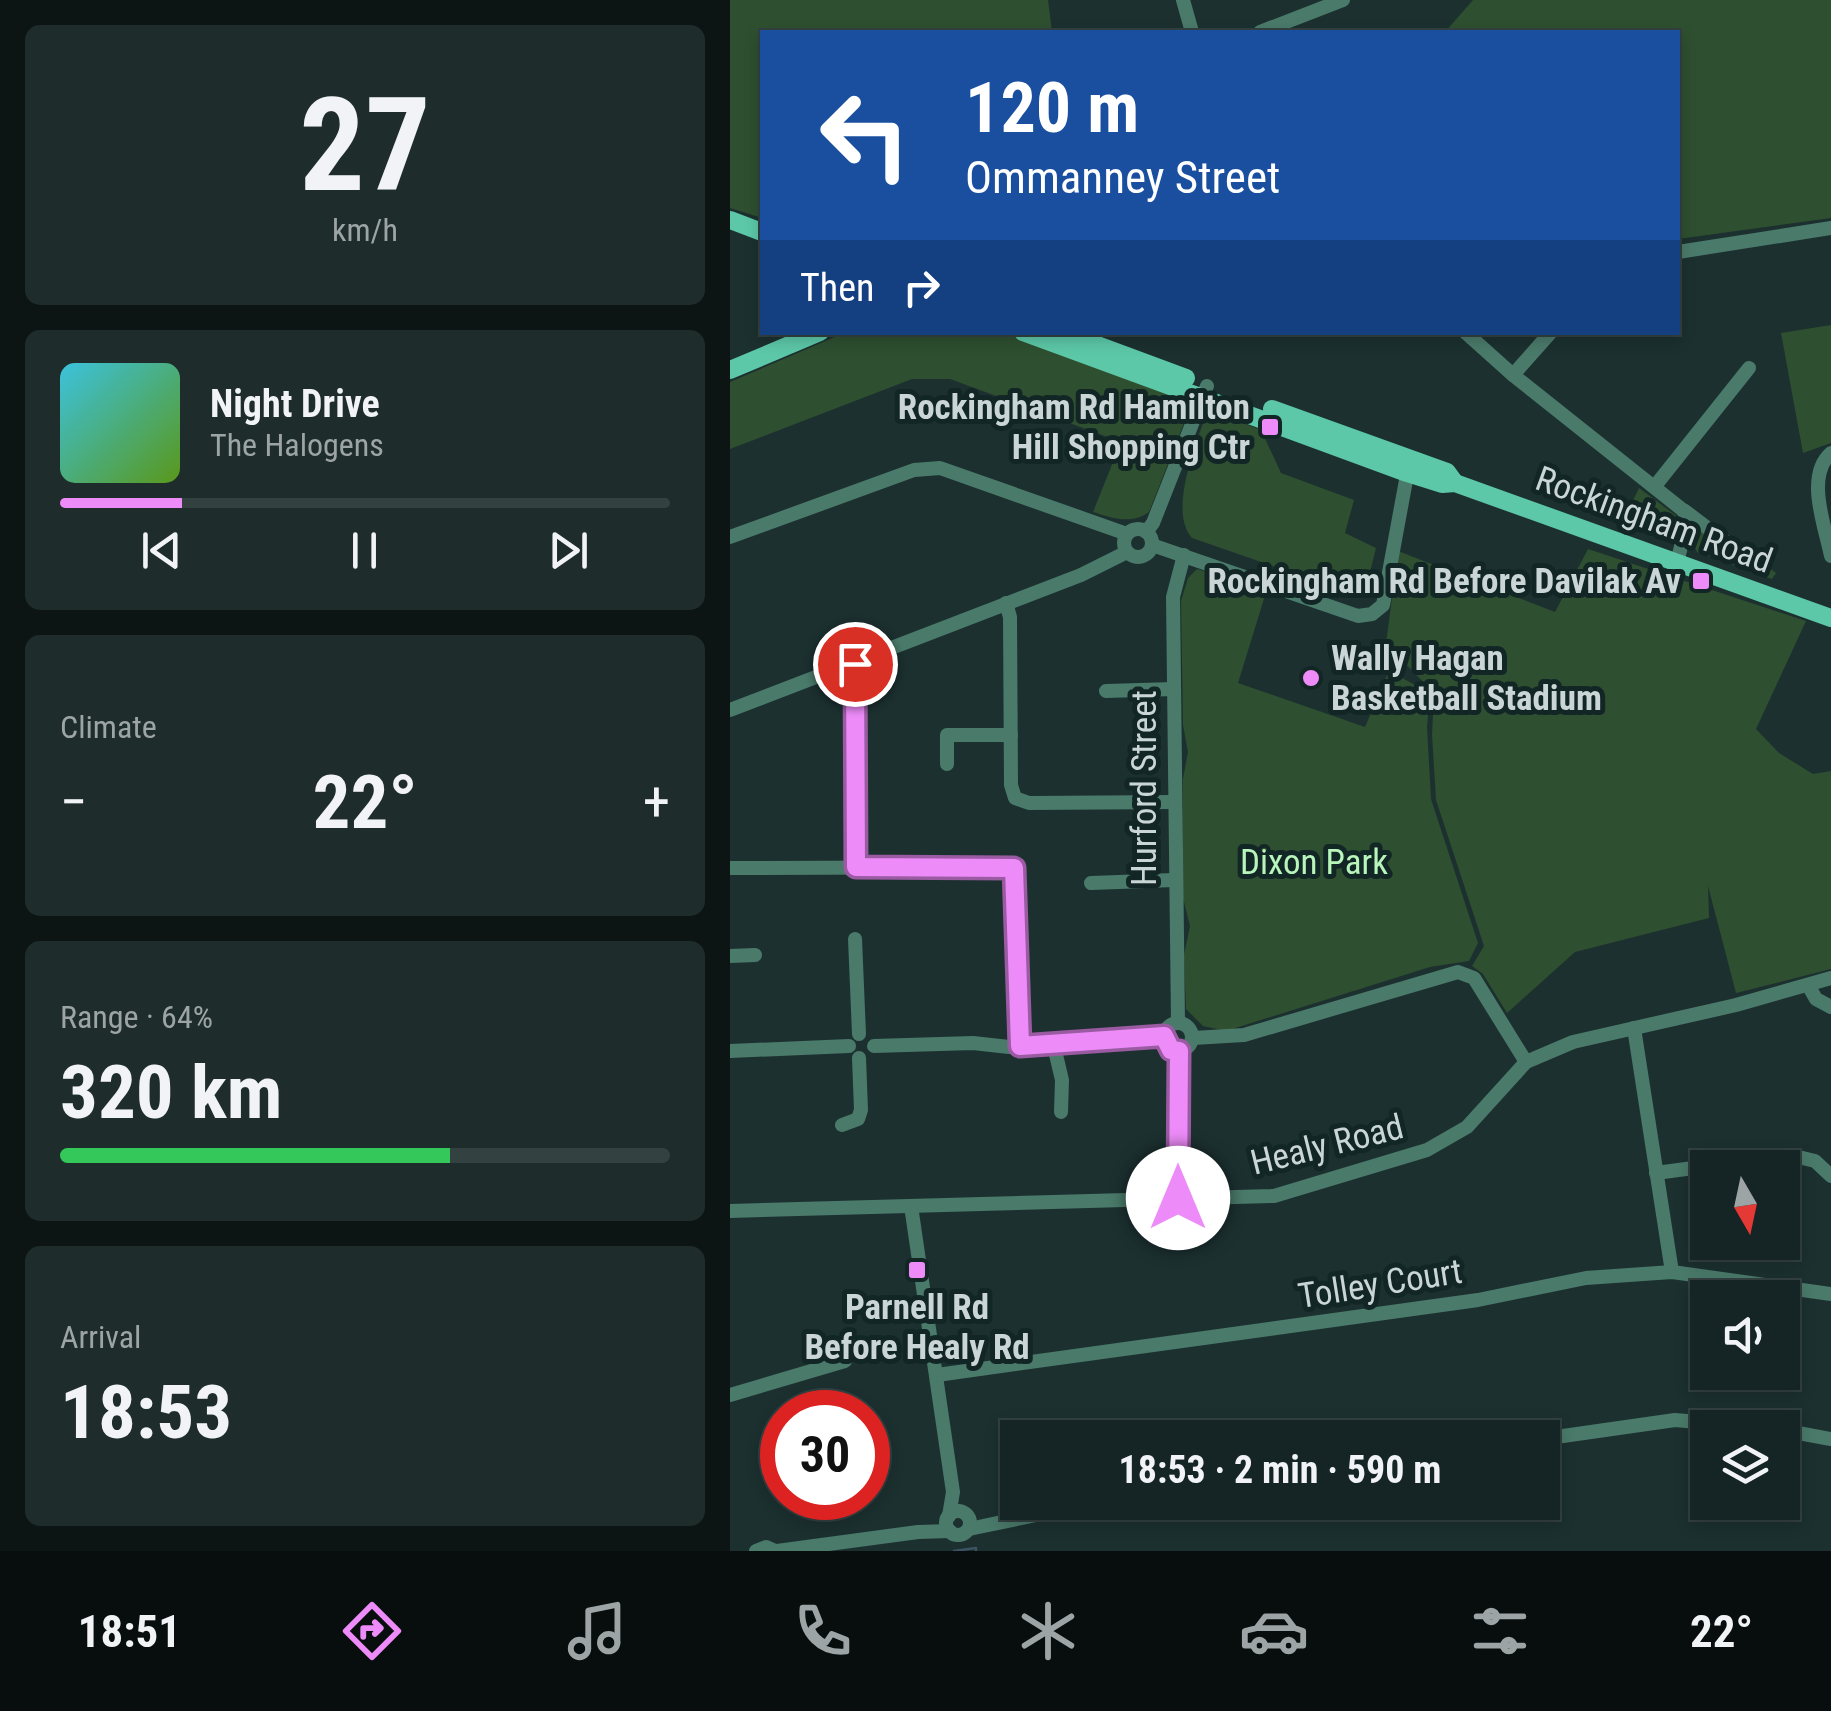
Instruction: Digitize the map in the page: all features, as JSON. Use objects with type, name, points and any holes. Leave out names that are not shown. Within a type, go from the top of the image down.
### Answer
[{"type":"main road","points":[[730,220],[760,231]]},
{"type":"main road","points":[[730,360],[791,335]]},
{"type":"main road","points":[[730,370],[813,335]]},
{"type":"main road","name":"Rockingham Road","points":[[1032,335],[1205,391],[1409,466],[1446,472],[1455,483],[1831,618]]},
{"type":"main road","name":"Rockingham Road","points":[[1076,335],[1205,391]]},
{"type":"street","points":[[1183,0],[1191,30]]},
{"type":"street","points":[[1265,30],[1343,0]]},
{"type":"street","points":[[1680,252],[1831,228]]},
{"type":"street","points":[[1468,335],[1513,376],[1744,556]]},
{"type":"street","points":[[1513,376],[1548,335]]},
{"type":"street","points":[[1655,486],[1749,368]]},
{"type":"street","points":[[1205,391],[1160,508],[1149,538],[1144,556],[1135,557],[1127,552],[1124,543],[1134,529],[1149,538],[1184,555],[1358,616],[1372,614],[1383,605],[1409,466]]},
{"type":"street","points":[[1831,453],[1820,462],[1817,482],[1831,556]]},
{"type":"street","points":[[730,537],[914,470],[940,468],[1127,534]]},
{"type":"street","points":[[1677,562],[1687,524],[1684,510]]},
{"type":"street","points":[[730,710],[1081,575],[1127,552]]},
{"type":"street","name":"Hurford Street","points":[[1178,1022],[1173,598],[1184,555]]},
{"type":"street","points":[[1006,603],[1010,617],[1011,785],[1015,798],[1029,803],[1175,802]]},
{"type":"street","points":[[855,664],[856,867]]},
{"type":"street","points":[[1106,690],[1174,689]]},
{"type":"street","points":[[947,764],[946,736],[1011,736]]},
{"type":"street","points":[[730,868],[1014,868],[1020,1046]]},
{"type":"street","points":[[1091,882],[1174,880]]},
{"type":"street","points":[[855,940],[860,1034]]},
{"type":"street","points":[[730,956],[755,956]]},
{"type":"street","points":[[1193,1038],[1244,1035],[1458,972],[1474,978],[1526,1062]]},
{"type":"street","name":"Healy Road","points":[[730,1210],[1274,1196],[1427,1150],[1467,1126],[1526,1062],[1573,1042],[1831,978]]},
{"type":"street","points":[[1808,985],[1816,999],[1831,1007]]},
{"type":"street","points":[[1164,1036],[1171,1024],[1178,1022],[1186,1024],[1193,1038]]},
{"type":"street","points":[[1634,1028],[1672,1272]]},
{"type":"street","points":[[842,1124],[858,1119],[862,1110],[854,1036],[872,1039],[874,1046]]},
{"type":"street","points":[[874,1046],[1020,1046],[1164,1036]]},
{"type":"street","points":[[1164,1036],[1171,1050],[1179,1051],[1186,1049],[1193,1038]]},
{"type":"street","points":[[1053,1042],[1062,1080],[1061,1112]]},
{"type":"street","points":[[730,1051],[854,1052],[866,1057],[874,1046]]},
{"type":"street","points":[[1178,1198],[1179,1051]]},
{"type":"street","points":[[1656,1173],[1790,1155],[1815,1161],[1831,1176]]},
{"type":"street","points":[[911,1206],[958,1521]]},
{"type":"street","name":"Tolley Court","points":[[937,1375],[1478,1300],[1586,1278],[1672,1272],[1831,1294]]},
{"type":"street","points":[[730,1394],[846,1361]]},
{"type":"street","points":[[1560,1436],[1690,1421]]},
{"type":"street","points":[[1800,1434],[1831,1440]]},
{"type":"street","points":[[756,1551],[766,1547],[776,1551],[800,1550],[918,1532],[958,1521],[1000,1520]]},
{"type":"green space","points":[[730,0],[1048,0],[1052,30],[760,30],[760,217],[730,208]]},
{"type":"green space","points":[[1473,0],[1831,0],[1831,218],[1680,239],[1680,30],[1447,30]]},
{"type":"green space","points":[[1831,325],[1831,443],[1803,453],[1781,333]]},
{"type":"green space","points":[[839,335],[1014,335],[1186,396],[1188,413],[1149,512],[1128,519],[1093,512],[1121,442],[950,379],[912,379],[730,449],[730,382]]},
{"type":"green space","points":[[1215,412],[1261,430],[1281,473],[1354,500],[1345,533],[1376,548],[1365,592],[1356,595],[1192,538],[1183,512],[1186,479],[1205,416]]},
{"type":"green space","points":[[1639,488],[1678,517],[1670,540],[1622,523]]},
{"type":"green space","points":[[1694,525],[1749,553],[1776,573],[1772,579],[1697,552],[1691,540]]},
{"type":"green space","points":[[1588,549],[1806,621],[1756,729],[1779,753],[1813,774],[1831,771],[1831,969],[1736,993],[1708,886],[1709,918],[1575,952],[1507,1013],[1483,974],[1472,966],[1484,946],[1436,800],[1434,693],[1386,644],[1398,551],[1555,612]]},
{"type":"green space","name":"Dixon Park","points":[[1197,569],[1267,589],[1238,683],[1365,727],[1389,671],[1430,693],[1427,727],[1431,799],[1478,943],[1469,961],[1430,967],[1226,1031],[1203,1026],[1186,1009],[1184,955],[1190,926],[1183,898],[1183,779],[1188,752],[1183,725],[1181,601],[1188,578]]},
{"type":"waterway","points":[[954,1551],[976,1551]]},
{"type":"place","name":"Rockingham Rd Hamilton Hill Shopping Ctr","points":[[1270,427]]},
{"type":"place","name":"Rockingham Rd Before Davilak Av","points":[[1701,581]]},
{"type":"place","name":"Wally Hagan Basketball Stadium","points":[[1311,678]]},
{"type":"place","name":"Parnell Rd Before Healy Rd","points":[[917,1270]]},
{"type":"route","points":[[855,664],[856,867],[1014,868],[1020,1046],[1164,1036],[1171,1050],[1179,1051],[1178,1198]]}]
